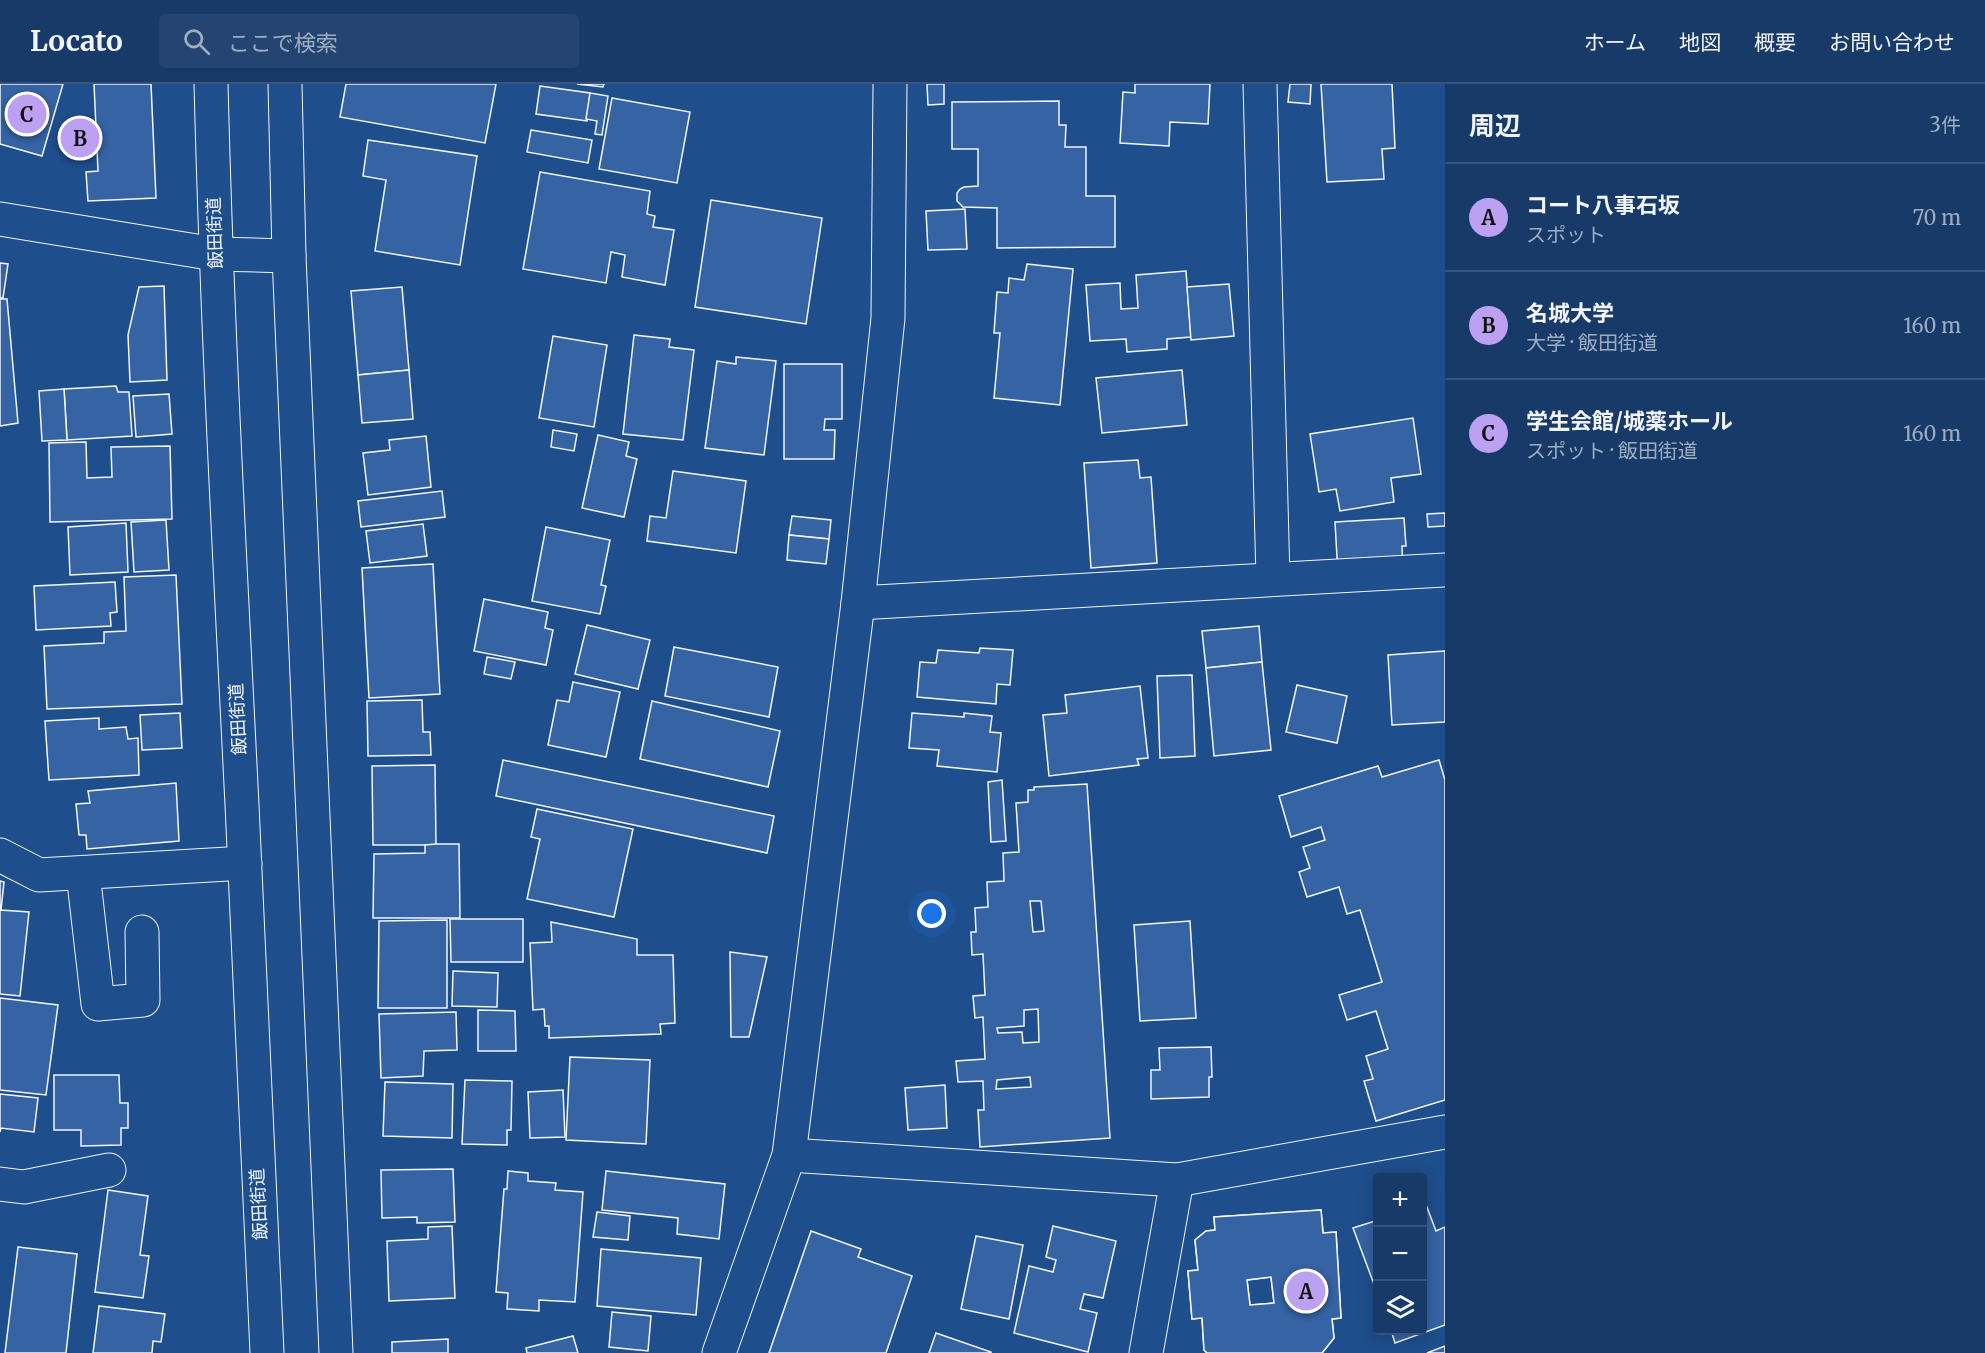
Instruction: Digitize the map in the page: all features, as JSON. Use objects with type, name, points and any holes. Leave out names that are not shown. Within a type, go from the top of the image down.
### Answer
[{"type":"main road","name":"飯田街道","points":[[211,84],[215,254],[267,1353]]},
{"type":"main road","points":[[285,84],[289,255],[336,1353]]},
{"type":"main road","points":[[719,1353],[789,1155],[858,603],[888,318],[890,84]]},
{"type":"main road","points":[[1260,84],[1273,579]]},
{"type":"main road","points":[[0,219],[215,254],[289,255]]},
{"type":"main road","points":[[858,603],[1445,570]]},
{"type":"main road","points":[[0,855],[39,875],[245,862]]},
{"type":"main road","points":[[83,873],[98,1004],[143,1000],[141,932]]},
{"type":"main road","points":[[789,1155],[1178,1180],[1445,1132]]},
{"type":"main road","points":[[0,1184],[24,1186],[109,1170]]},
{"type":"main road","points":[[1146,1353],[1178,1180]]},
{"type":"building","points":[[0,84],[63,84],[42,156],[0,144]]},
{"type":"building","points":[[94,84],[151,84],[156,198],[88,201],[86,172],[98,171]]},
{"type":"building","points":[[346,84],[496,84],[485,143],[340,117]]},
{"type":"building","points":[[577,84],[604,84],[603,87]]},
{"type":"building","points":[[927,84],[944,84],[944,104],[928,105]]},
{"type":"building","points":[[1135,84],[1210,84],[1208,124],[1170,122],[1169,146],[1120,143],[1123,92],[1135,93]]},
{"type":"building","points":[[1290,84],[1311,84],[1310,104],[1288,102]]},
{"type":"building","points":[[1321,84],[1392,84],[1395,148],[1382,149],[1384,179],[1327,182]]},
{"type":"building","points":[[540,86],[590,93],[587,121],[536,114]]},
{"type":"building","points":[[590,93],[608,96],[602,135],[595,134],[597,121],[586,119]]},
{"type":"building","points":[[612,98],[690,112],[677,183],[599,169]]},
{"type":"building","points":[[1059,101],[1059,125],[1066,125],[1065,147],[1086,147],[1086,196],[1115,196],[1115,247],[997,248],[997,208],[963,207],[957,201],[957,193],[960,189],[978,186],[978,149],[952,149],[952,102]]},
{"type":"building","points":[[531,130],[592,140],[588,163],[527,152]]},
{"type":"building","points":[[368,140],[477,156],[460,265],[375,251],[386,180],[363,176]]},
{"type":"building","points":[[540,172],[650,191],[647,214],[655,216],[653,227],[674,230],[665,285],[622,277],[625,255],[611,252],[606,283],[523,269]]},
{"type":"building","points":[[711,200],[822,218],[806,324],[695,307]]},
{"type":"building","points":[[965,209],[967,249],[928,250],[926,211]]},
{"type":"building","points":[[0,263],[8,264],[3,298],[0,298]]},
{"type":"building","points":[[1027,264],[1073,269],[1060,405],[994,398],[1000,333],[994,333],[997,292],[1008,293],[1009,278],[1024,280]]},
{"type":"building","points":[[1186,271],[1191,337],[1167,339],[1167,349],[1127,352],[1126,339],[1090,341],[1086,285],[1120,283],[1121,309],[1138,308],[1136,275]]},
{"type":"building","points":[[1229,284],[1234,336],[1191,340],[1187,287]]},
{"type":"building","points":[[164,286],[167,380],[130,382],[128,335],[139,287]]},
{"type":"building","points":[[402,287],[409,370],[358,375],[351,291]]},
{"type":"building","points":[[0,299],[7,299],[18,423],[0,426]]},
{"type":"building","points":[[634,335],[670,339],[669,347],[694,350],[683,440],[623,434]]},
{"type":"building","points":[[553,336],[607,345],[594,427],[539,418]]},
{"type":"building","points":[[736,357],[776,361],[764,455],[705,448],[717,361],[736,364]]},
{"type":"building","points":[[784,364],[842,364],[842,419],[825,419],[824,430],[835,430],[834,459],[784,459]]},
{"type":"building","points":[[409,370],[413,419],[362,423],[358,375]]},
{"type":"building","points":[[1182,370],[1187,425],[1102,433],[1096,378]]},
{"type":"building","points":[[116,386],[118,392],[129,392],[132,436],[67,440],[64,389]]},
{"type":"building","points":[[64,389],[67,440],[42,441],[39,391]]},
{"type":"building","points":[[169,394],[172,434],[136,437],[133,396]]},
{"type":"building","points":[[1413,418],[1421,474],[1391,478],[1394,502],[1340,511],[1336,489],[1319,492],[1310,434]]},
{"type":"building","points":[[553,430],[577,434],[574,451],[551,447]]},
{"type":"building","points":[[598,435],[629,442],[626,456],[637,459],[624,517],[582,508]]},
{"type":"building","points":[[426,436],[431,487],[368,495],[363,453],[390,450],[389,440]]},
{"type":"building","points":[[86,442],[87,478],[112,477],[111,447],[170,446],[172,519],[50,522],[49,443]]},
{"type":"building","points":[[1138,460],[1140,478],[1151,477],[1157,563],[1091,568],[1084,463]]},
{"type":"building","points":[[673,471],[746,481],[736,553],[647,541],[650,516],[666,518]]},
{"type":"building","points":[[442,491],[445,517],[361,527],[358,501]]},
{"type":"building","points":[[1445,513],[1445,526],[1428,527],[1427,514]]},
{"type":"building","points":[[792,516],[831,520],[829,539],[789,535]]},
{"type":"building","points":[[1404,518],[1406,546],[1402,546],[1403,571],[1338,575],[1335,522]]},
{"type":"building","points":[[166,520],[169,570],[134,572],[131,522]]},
{"type":"building","points":[[126,523],[128,572],[70,575],[68,527]]},
{"type":"building","points":[[423,524],[427,556],[370,563],[366,531]]},
{"type":"building","points":[[546,527],[610,540],[601,585],[606,586],[600,614],[532,601]]},
{"type":"building","points":[[789,535],[829,539],[826,564],[787,560]]},
{"type":"building","points":[[433,564],[440,694],[369,698],[362,568]]},
{"type":"building","points":[[176,575],[182,704],[47,709],[44,646],[104,643],[104,632],[126,631],[124,577]]},
{"type":"building","points":[[115,582],[117,612],[110,613],[111,626],[36,630],[34,586]]},
{"type":"building","points":[[484,599],[548,612],[545,628],[553,630],[546,665],[474,651]]},
{"type":"building","points":[[587,625],[650,640],[638,689],[575,674]]},
{"type":"building","points":[[1259,626],[1262,662],[1206,668],[1202,631]]},
{"type":"building","points":[[674,647],[778,667],[769,717],[665,696]]},
{"type":"building","points":[[980,648],[1013,650],[1010,685],[997,684],[996,704],[917,697],[920,662],[936,663],[938,650],[979,653]]},
{"type":"building","points":[[1445,651],[1445,722],[1392,725],[1388,655]]},
{"type":"building","points":[[487,657],[515,662],[511,679],[484,674]]},
{"type":"building","points":[[1262,662],[1271,750],[1214,756],[1206,668]]},
{"type":"building","points":[[1192,675],[1195,756],[1160,758],[1157,676]]},
{"type":"building","points":[[573,682],[620,692],[606,757],[548,745],[557,700],[569,702]]},
{"type":"building","points":[[1297,685],[1347,696],[1337,743],[1286,732]]},
{"type":"building","points":[[1140,686],[1148,758],[1137,759],[1139,765],[1049,776],[1043,715],[1067,713],[1065,695]]},
{"type":"building","points":[[422,700],[423,732],[430,732],[431,755],[368,756],[367,701]]},
{"type":"building","points":[[652,701],[780,731],[768,787],[640,759]]},
{"type":"building","points":[[180,713],[182,748],[142,750],[140,715]]},
{"type":"building","points":[[912,713],[964,717],[964,713],[992,716],[990,732],[1001,733],[997,772],[937,766],[939,750],[909,748]]},
{"type":"building","points":[[99,718],[99,729],[126,727],[128,739],[138,738],[139,775],[49,780],[45,721]]},
{"type":"building","points":[[503,760],[774,816],[767,853],[496,796]]},
{"type":"building","points":[[1439,760],[1445,780],[1445,1100],[1376,1121],[1364,1081],[1373,1079],[1366,1056],[1388,1049],[1376,1011],[1347,1020],[1339,995],[1382,982],[1360,910],[1347,914],[1339,887],[1307,897],[1299,872],[1310,868],[1303,847],[1325,840],[1321,827],[1291,837],[1279,796],[1378,766],[1382,777]]},
{"type":"building","points":[[435,765],[436,845],[373,845],[372,766]]},
{"type":"building","points":[[1002,780],[1006,841],[991,842],[988,782]]},
{"type":"building","points":[[176,783],[179,841],[87,849],[86,835],[79,835],[76,804],[90,803],[88,791]]},
{"type":"building","points":[[1087,784],[1110,1138],[980,1147],[978,1110],[984,1110],[983,1081],[958,1082],[956,1061],[985,1059],[983,1017],[975,1018],[973,996],[985,995],[983,954],[972,955],[971,932],[976,932],[975,908],[988,907],[987,882],[1004,881],[1003,853],[1019,852],[1016,803],[1028,802],[1028,790],[1034,790],[1034,787]],"holes":[[[1030,901],[1041,901],[1044,931],[1033,932]],[[1038,1009],[1039,1042],[1023,1043],[1022,1032],[998,1033],[997,1028],[1024,1026],[1024,1010]],[[1030,1077],[1031,1087],[996,1089],[997,1080]]]},
{"type":"building","points":[[537,809],[633,829],[614,917],[527,899],[540,839],[531,837]]},
{"type":"building","points":[[459,844],[460,918],[373,918],[374,854],[425,853],[425,845]]},
{"type":"building","points":[[0,881],[4,882],[1,910],[29,912],[20,996],[0,994]]},
{"type":"building","points":[[450,919],[523,919],[523,962],[451,962]]},
{"type":"building","points":[[447,920],[447,1008],[378,1008],[379,921]]},
{"type":"building","points":[[1190,921],[1196,1018],[1140,1021],[1134,925]]},
{"type":"building","points":[[551,922],[637,939],[637,955],[673,955],[675,1023],[660,1024],[661,1034],[549,1038],[549,1026],[545,1026],[544,1009],[533,1010],[530,943],[552,942]]},
{"type":"building","points":[[730,952],[767,957],[749,1037],[731,1037]]},
{"type":"building","points":[[453,971],[498,973],[497,1007],[452,1006]]},
{"type":"building","points":[[0,998],[58,1005],[46,1095],[0,1090]]},
{"type":"building","points":[[478,1010],[515,1011],[516,1051],[478,1051]]},
{"type":"building","points":[[456,1012],[457,1050],[424,1051],[423,1076],[381,1078],[379,1014]]},
{"type":"building","points":[[1211,1047],[1212,1077],[1209,1077],[1209,1097],[1151,1099],[1151,1070],[1160,1070],[1159,1048]]},
{"type":"building","points":[[570,1057],[650,1060],[646,1144],[566,1140]]},
{"type":"building","points":[[54,1075],[119,1075],[120,1103],[128,1103],[128,1128],[121,1128],[121,1145],[81,1146],[81,1130],[54,1130]]},
{"type":"building","points":[[465,1080],[512,1081],[511,1130],[507,1130],[507,1145],[462,1144]]},
{"type":"building","points":[[385,1082],[453,1084],[452,1138],[383,1136]]},
{"type":"building","points":[[945,1085],[947,1128],[908,1130],[905,1088]]},
{"type":"building","points":[[563,1090],[565,1137],[530,1138],[528,1092]]},
{"type":"building","points":[[0,1094],[38,1098],[34,1132],[1,1128],[0,1132]]},
{"type":"building","points":[[453,1169],[455,1222],[417,1223],[417,1217],[382,1218],[381,1170]]},
{"type":"building","points":[[508,1171],[528,1173],[528,1181],[556,1183],[555,1190],[583,1192],[575,1302],[539,1300],[539,1311],[507,1309],[508,1293],[496,1292],[504,1189],[507,1189]]},
{"type":"building","points":[[606,1171],[725,1184],[719,1239],[677,1234],[678,1218],[602,1210]]},
{"type":"building","points":[[108,1190],[148,1196],[140,1255],[149,1256],[143,1298],[95,1292]]},
{"type":"building","points":[[1427,1207],[1436,1231],[1445,1227],[1445,1325],[1427,1331]]},
{"type":"building","points":[[1321,1210],[1323,1233],[1336,1232],[1341,1318],[1332,1319],[1334,1338],[1322,1353],[1207,1353],[1204,1350],[1202,1318],[1192,1319],[1188,1271],[1198,1270],[1195,1240],[1206,1231],[1215,1230],[1214,1217]],"holes":[[[1271,1277],[1274,1303],[1250,1305],[1247,1280]]]},
{"type":"building","points":[[1321,1210],[1323,1233],[1336,1232],[1341,1318],[1332,1319],[1334,1338],[1322,1353],[1207,1353],[1204,1350],[1202,1318],[1192,1319],[1188,1271],[1198,1270],[1195,1240],[1206,1231],[1215,1230],[1214,1217]],"holes":[[[1271,1277],[1274,1303],[1250,1305],[1247,1280]]]},
{"type":"building","points":[[597,1212],[630,1216],[628,1240],[593,1237]]},
{"type":"building","points":[[1373,1222],[1373,1282],[1353,1228]]},
{"type":"building","points":[[452,1226],[455,1298],[389,1301],[387,1241],[428,1239],[428,1227]]},
{"type":"building","points":[[1053,1226],[1116,1241],[1103,1298],[1084,1294],[1080,1309],[1097,1313],[1088,1352],[1014,1333],[1029,1266],[1053,1272],[1056,1260],[1046,1257]]},
{"type":"building","points":[[811,1231],[861,1249],[858,1257],[912,1276],[886,1353],[769,1353]]},
{"type":"building","points":[[976,1236],[1023,1245],[1009,1319],[961,1309]]},
{"type":"building","points":[[18,1247],[77,1254],[66,1353],[5,1353]]},
{"type":"building","points":[[601,1249],[701,1258],[696,1315],[597,1306]]},
{"type":"building","points":[[99,1306],[165,1314],[161,1342],[153,1341],[152,1353],[93,1353]]},
{"type":"building","points":[[612,1312],[651,1316],[648,1351],[609,1347]]},
{"type":"building","points":[[936,1333],[991,1352],[991,1353],[929,1353]]},
{"type":"building","points":[[1393,1335],[1417,1335],[1395,1343]]},
{"type":"building","points":[[573,1336],[578,1353],[527,1353],[526,1348]]},
{"type":"building","points":[[448,1339],[448,1353],[392,1353],[392,1342]]},
{"type":"building","points":[[1445,1346],[1445,1353],[1427,1353]]},
{"type":"place","name":"学生会館/城薬ホール","points":[[27,114]]},
{"type":"place","name":"名城大学","points":[[80,138]]},
{"type":"place","name":"コート八事石坂","points":[[1306,1291]]}]
